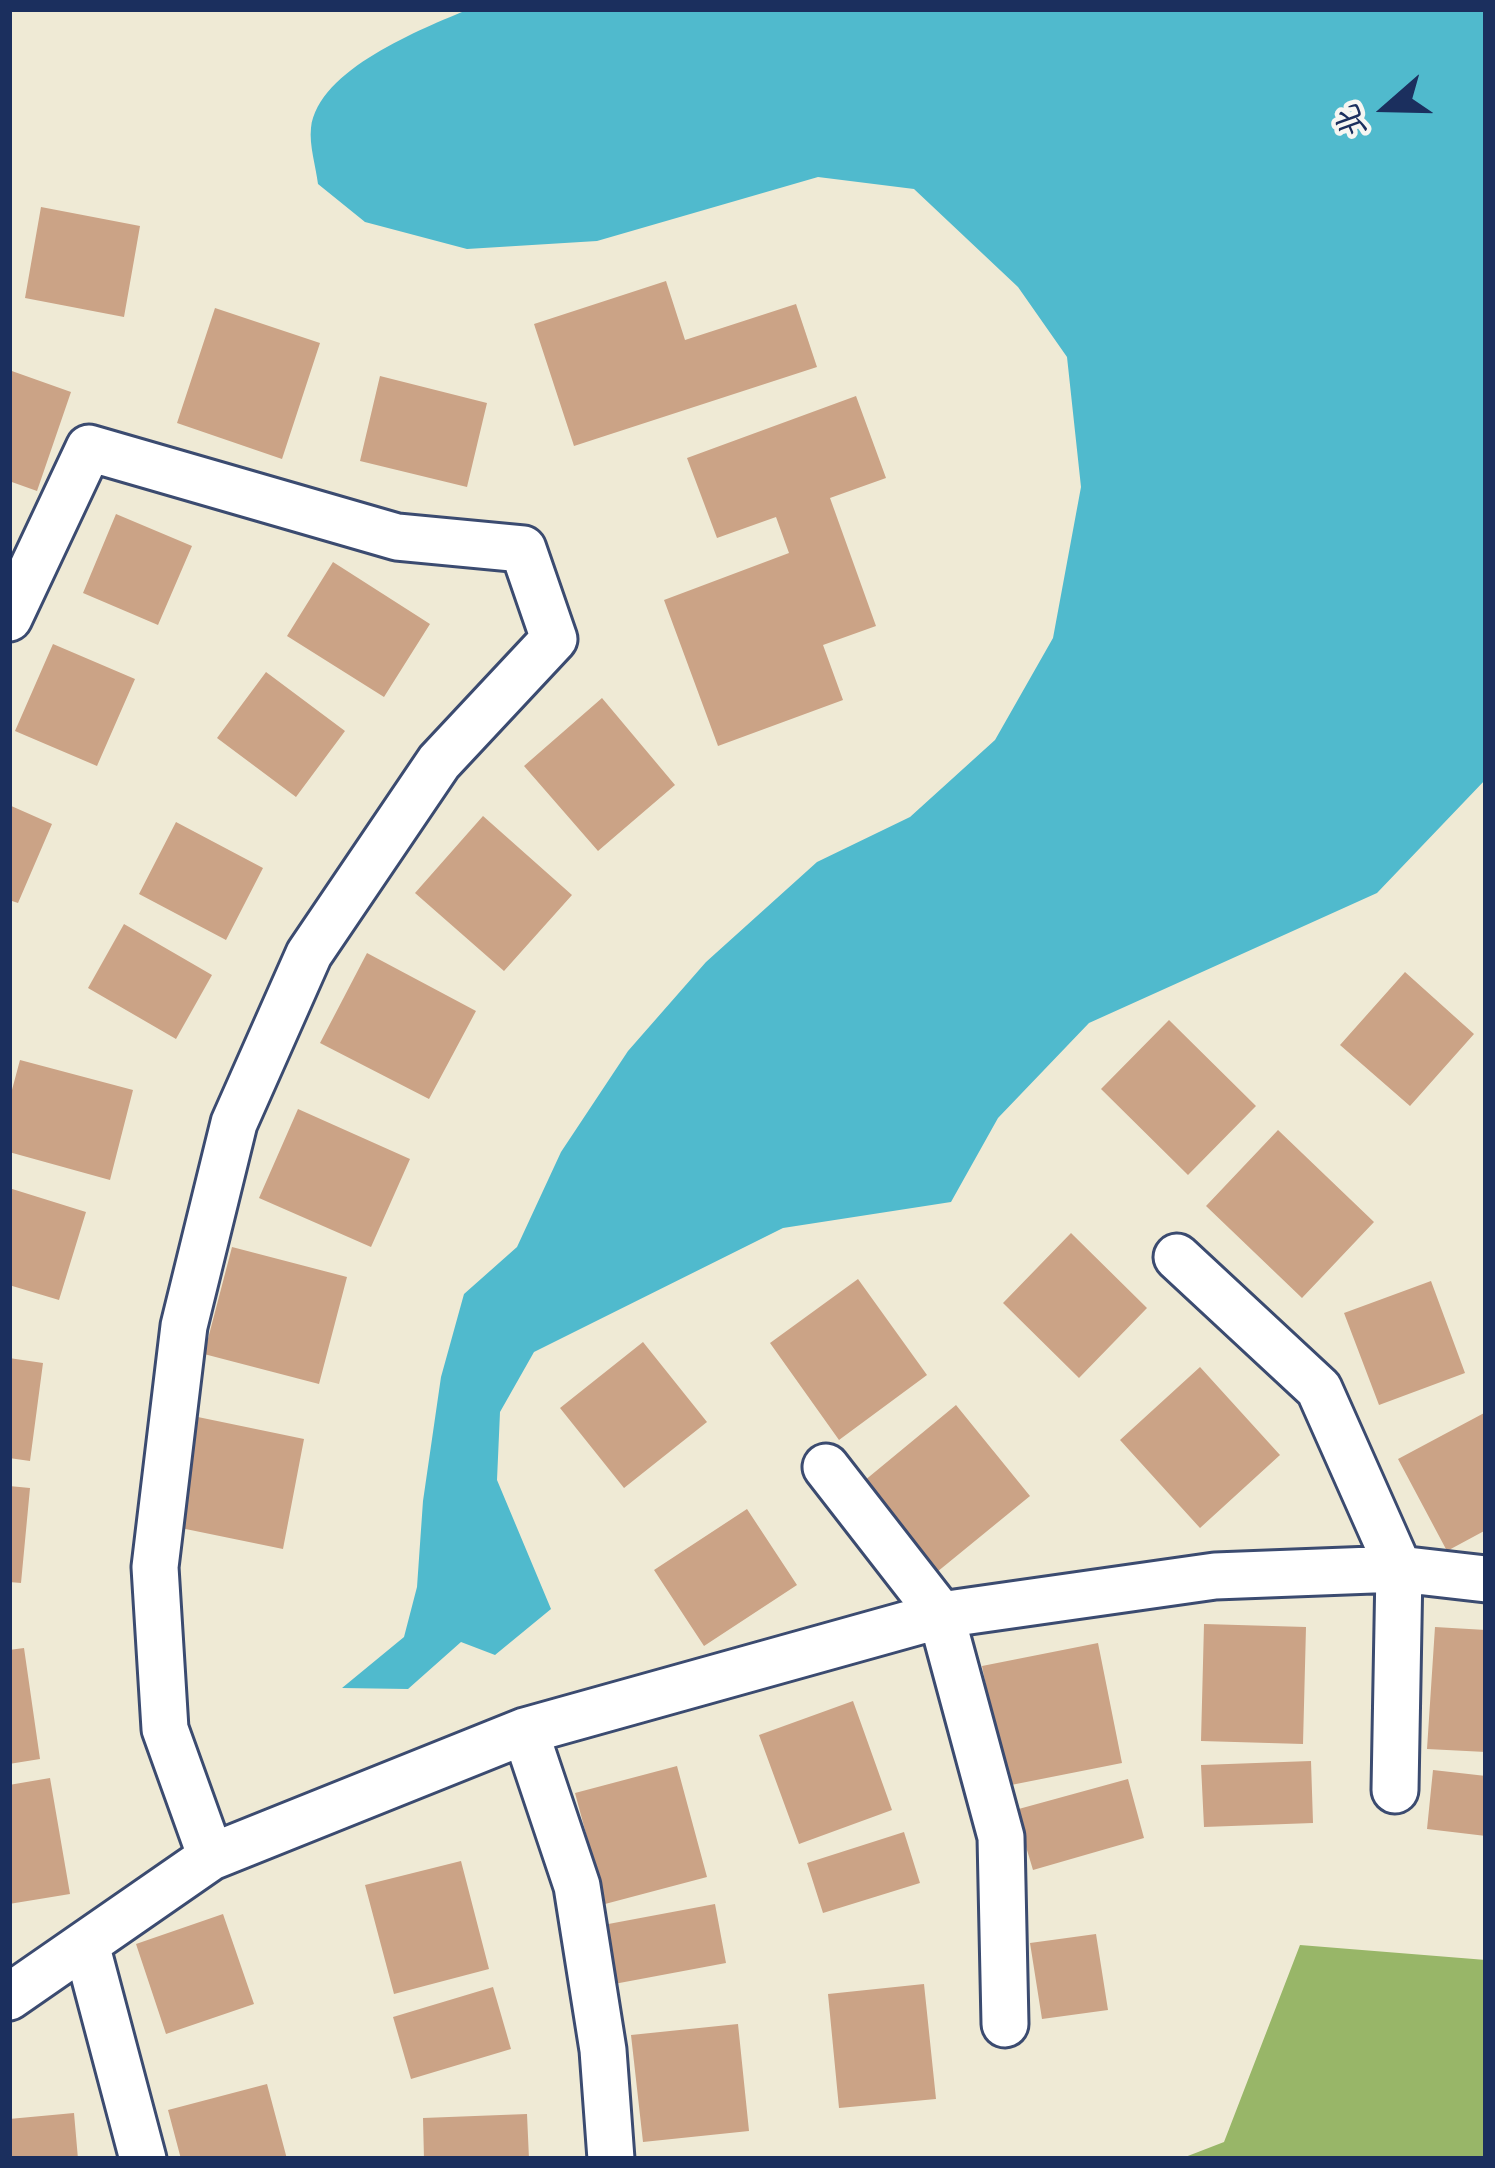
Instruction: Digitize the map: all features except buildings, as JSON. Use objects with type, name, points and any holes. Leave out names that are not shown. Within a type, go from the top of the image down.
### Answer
[{"type":"lane","points":[[9,618],[89,448],[397,537],[523,548],[554,639],[439,762],[310,954],[234,1123],[184,1326],[155,1567],[165,1729],[211,1856]]},
{"type":"lane","points":[[1177,1257],[1319,1389],[1399,1569],[1394,1790]]},
{"type":"lane","points":[[826,1468],[941,1616],[1001,1838],[1005,2024]]},
{"type":"lane","points":[[9,1997],[211,1856],[524,1731],[941,1616],[1215,1576],[1399,1569],[1486,1579]]},
{"type":"lane","points":[[524,1731],[577,1886],[603,2050],[611,2159]]},
{"type":"lane","points":[[86,1944],[143,2159]]},
{"type":"green space","points":[[1300,1945],[1486,1960],[1486,2159],[1180,2159],[1224,2142]]},
{"type":"water","points":[[469,9],[1486,9],[1486,779],[1377,893],[1089,1023],[998,1118],[951,1202],[783,1228],[534,1352],[500,1412],[497,1480],[551,1609],[495,1655],[461,1642],[408,1689],[342,1688],[404,1637],[417,1587],[423,1501],[441,1377],[464,1294],[517,1247],[561,1152],[628,1051],[706,962],[817,862],[910,817],[995,740],[1053,638],[1081,487],[1067,357],[1018,287],[914,189],[818,177],[597,241],[467,249],[365,222],[318,184],[311,128],[318,107],[332,87],[375,54]]}]
